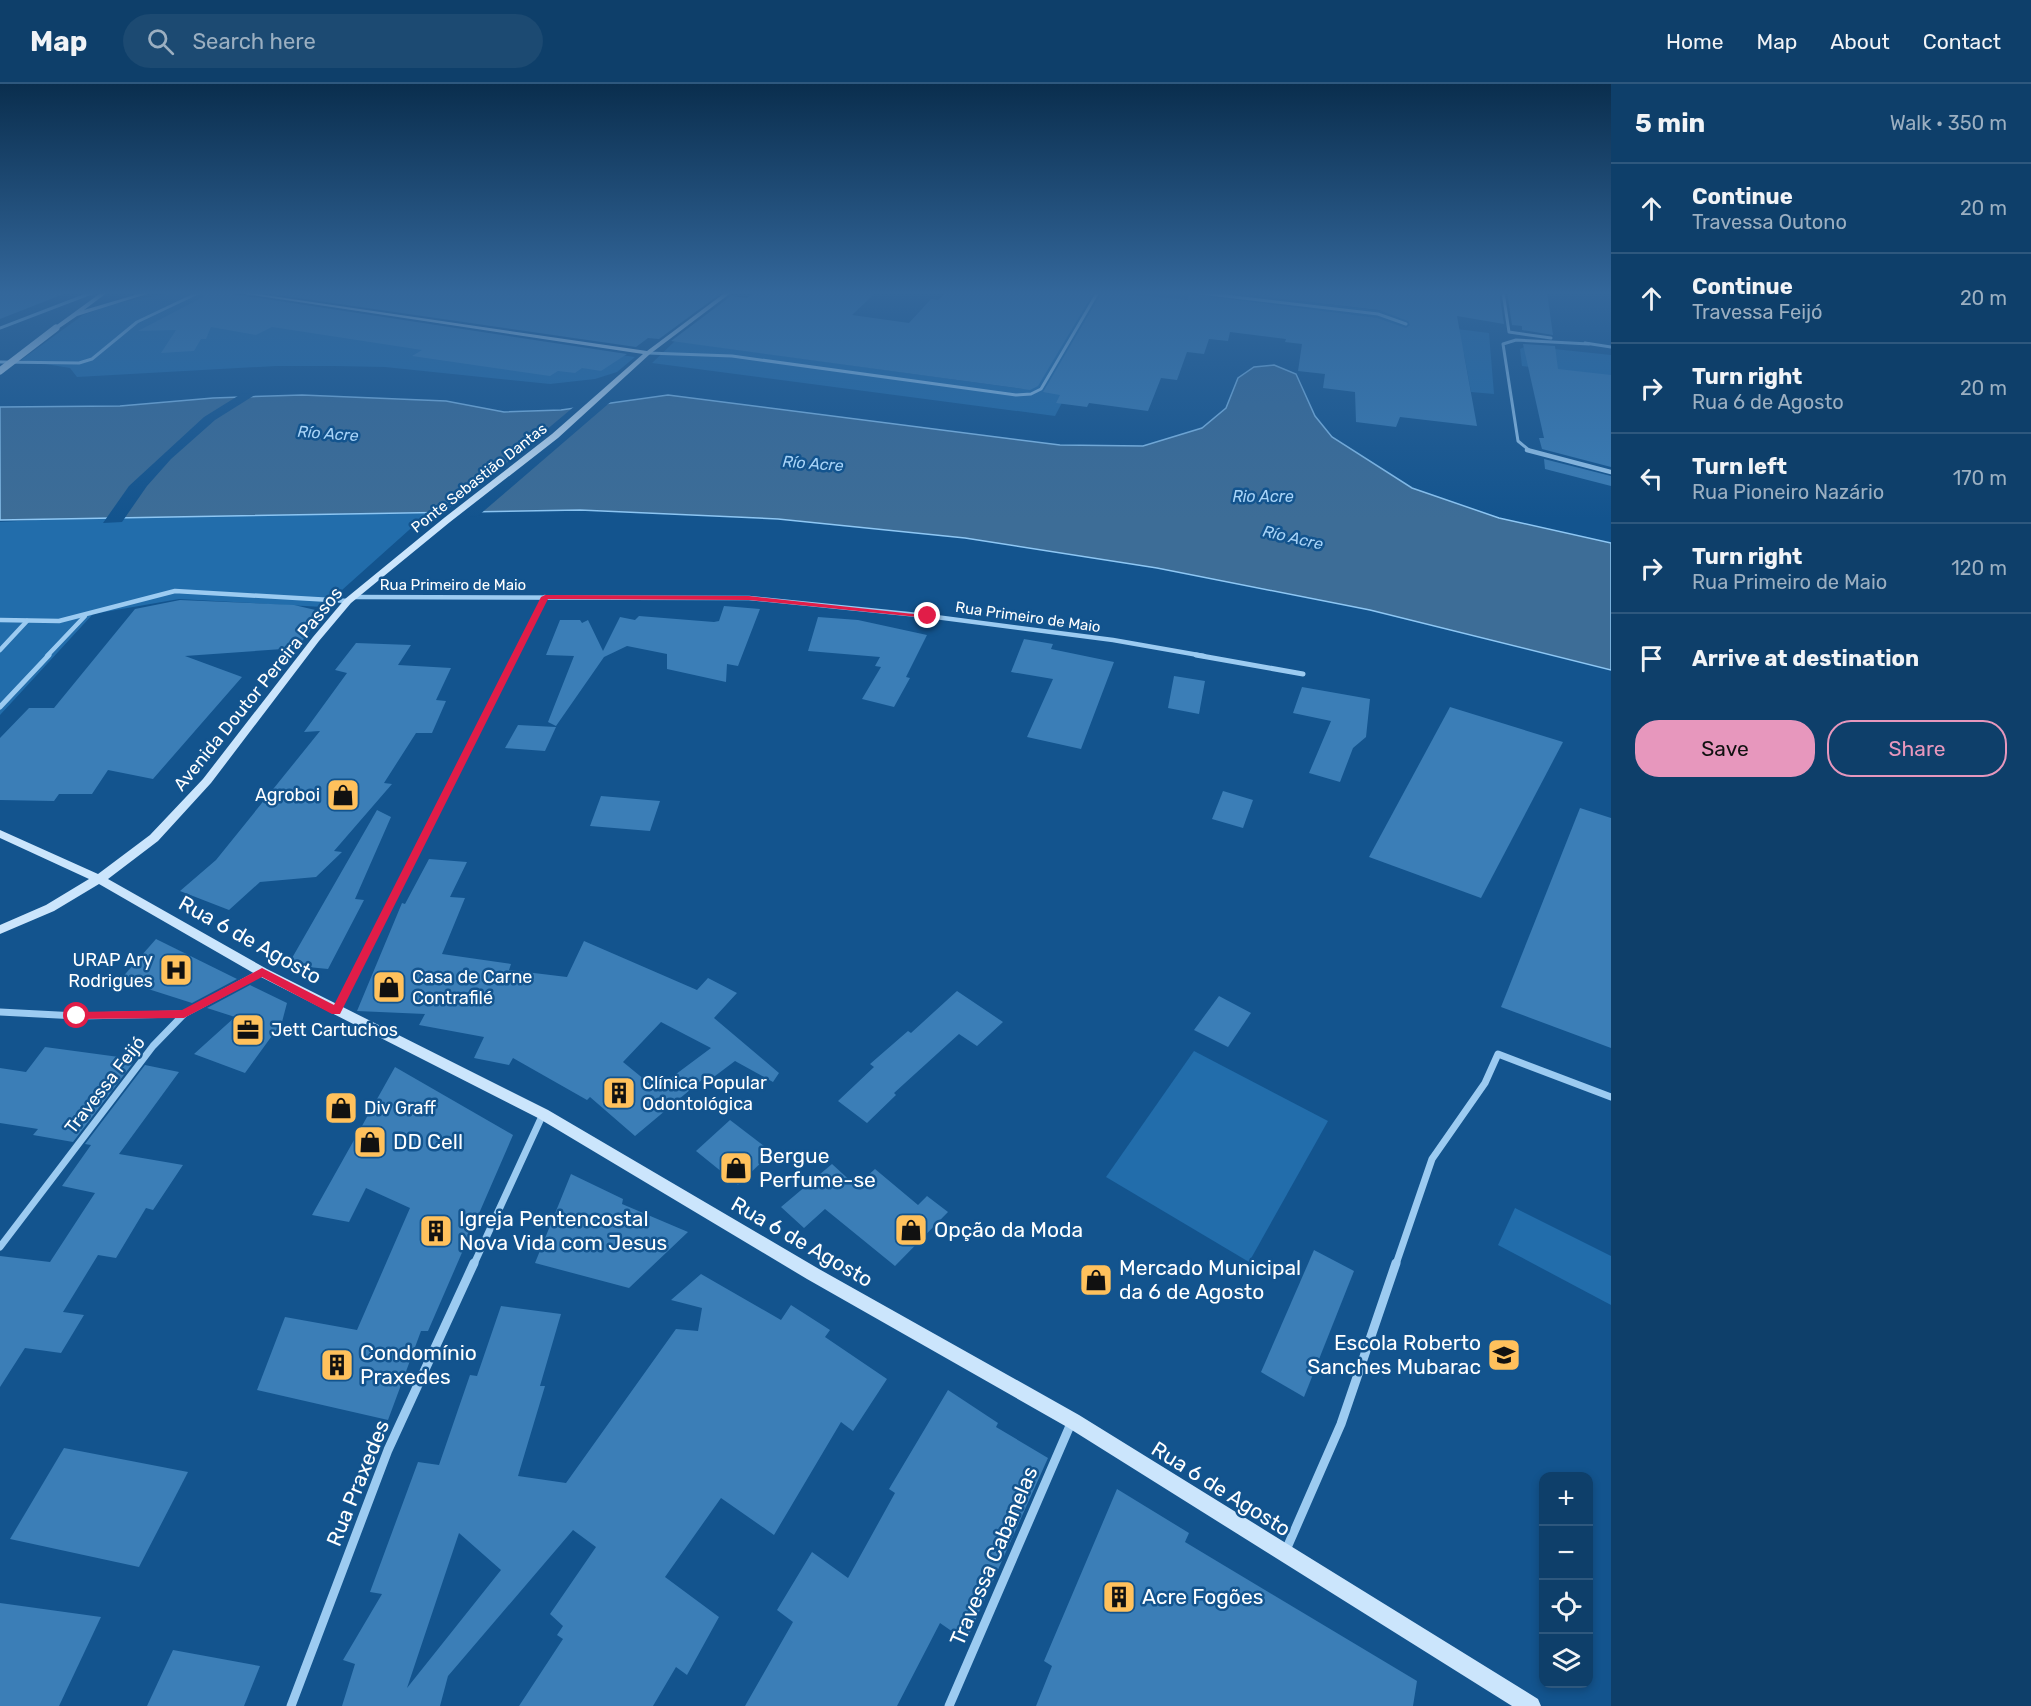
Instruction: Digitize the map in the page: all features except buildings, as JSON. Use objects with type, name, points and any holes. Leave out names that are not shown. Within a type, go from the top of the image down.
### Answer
[{"type":"main road","name":"Ponte Sebastião Dantas","points":[[354,596],[555,436],[630,368]]},
{"type":"main road","name":"Avenida Doutor Pereira Passos","points":[[0,930],[50,908],[99,879],[154,838],[207,781],[316,639],[354,596]]},
{"type":"main road","name":"Rua 6 de Agosto","points":[[0,834],[99,879],[262,972],[543,1114],[813,1274],[1072,1421],[1531,1706]]},
{"type":"street","points":[[817,368],[1016,395],[1031,394],[1041,389],[1054,368]]},
{"type":"street","points":[[1507,368],[1518,441],[1527,450],[1611,472]]},
{"type":"street","name":"Rua Primeiro de Maio","points":[[0,620],[59,621],[176,591],[354,596],[749,598],[928,616],[1113,640],[1303,674]]},
{"type":"street","points":[[336,1011],[545,597]]},
{"type":"street","points":[[0,707],[85,616]]},
{"type":"street","points":[[0,650],[27,621]]},
{"type":"street","name":"Travessa Feijó","points":[[0,1247],[153,1046],[184,1014],[262,972]]},
{"type":"street","points":[[0,1012],[77,1016],[184,1014]]},
{"type":"street","points":[[1285,1553],[1341,1424],[1432,1159],[1485,1083],[1498,1054],[1611,1097]]},
{"type":"street","name":"Rua Praxedes","points":[[291,1706],[388,1450],[543,1114]]},
{"type":"street","name":"Travessa Cabanelas","points":[[949,1706],[1072,1421]]},
{"type":"shaded area","points":[[68,368],[245,368],[77,377]]},
{"type":"shaded area","points":[[392,368],[622,368],[617,372],[595,379],[550,384]]},
{"type":"shaded area","points":[[688,368],[869,368],[1023,389],[1034,368],[1080,368],[1055,416]]},
{"type":"shaded area","points":[[1467,368],[1492,368],[1494,394],[1471,392]]},
{"type":"shaded area","points":[[1536,368],[1611,368],[1611,377]]},
{"type":"shaded area","points":[[428,513],[323,607],[179,599],[93,614],[0,715],[0,522],[89,517]]},
{"type":"shaded area","points":[[1194,1051],[1328,1121],[1249,1262],[1106,1177]]},
{"type":"shaded area","points":[[1515,1208],[1611,1256],[1611,1305],[1498,1245]]},
{"type":"water","name":"Rio Acre","points":[[1253,368],[1281,368],[1296,374],[1315,416],[1332,437],[1412,488],[1499,518],[1611,543],[1611,670],[1370,610],[1157,568],[965,538],[778,519],[580,510],[0,520],[0,407],[120,406],[213,398],[302,395],[446,401],[504,412],[561,410],[668,395],[1060,445],[1143,446],[1202,428],[1226,408],[1238,378]]},
{"type":"pier","points":[[258,393],[215,420],[171,459],[147,486],[122,522],[103,523],[129,486],[204,417],[241,394]]},
{"type":"pier","points":[[614,399],[478,516],[437,517],[496,472],[576,405]]},
{"type":"place","name":"Agroboi","points":[[343,795]]},
{"type":"place","name":"URAP Ary Rodrigues","points":[[176,970]]},
{"type":"place","name":"Casa de Carne Contrafilé","points":[[389,987]]},
{"type":"place","name":"Jett Cartuchos","points":[[248,1030]]},
{"type":"place","name":"Clínica Popular Odontológica","points":[[619,1093]]},
{"type":"place","name":"Div Graff","points":[[341,1108]]},
{"type":"place","name":"DD Cell","points":[[370,1142]]},
{"type":"place","name":"Bergue Perfume-se","points":[[736,1168]]},
{"type":"place","name":"Opção da Moda","points":[[911,1230]]},
{"type":"place","name":"Igreja Pentencostal Nova Vida com Jesus","points":[[436,1231]]},
{"type":"place","name":"Mercado Municipal da 6 de Agosto","points":[[1096,1280]]},
{"type":"place","name":"Escola Roberto Sanches Mubarac","points":[[1504,1355]]},
{"type":"place","name":"Condomínio Praxedes","points":[[337,1365]]},
{"type":"place","name":"Acre Fogões","points":[[1119,1597]]},
{"type":"route","points":[[77,1016],[184,1014],[262,972],[336,1011],[545,597],[749,598],[928,616]]},
{"type":"water label","name":"Río Acre","points":[[328,433]]},
{"type":"water label","name":"Río Acre","points":[[813,463]]},
{"type":"water label","name":"Río Acre","points":[[1293,537]]}]
